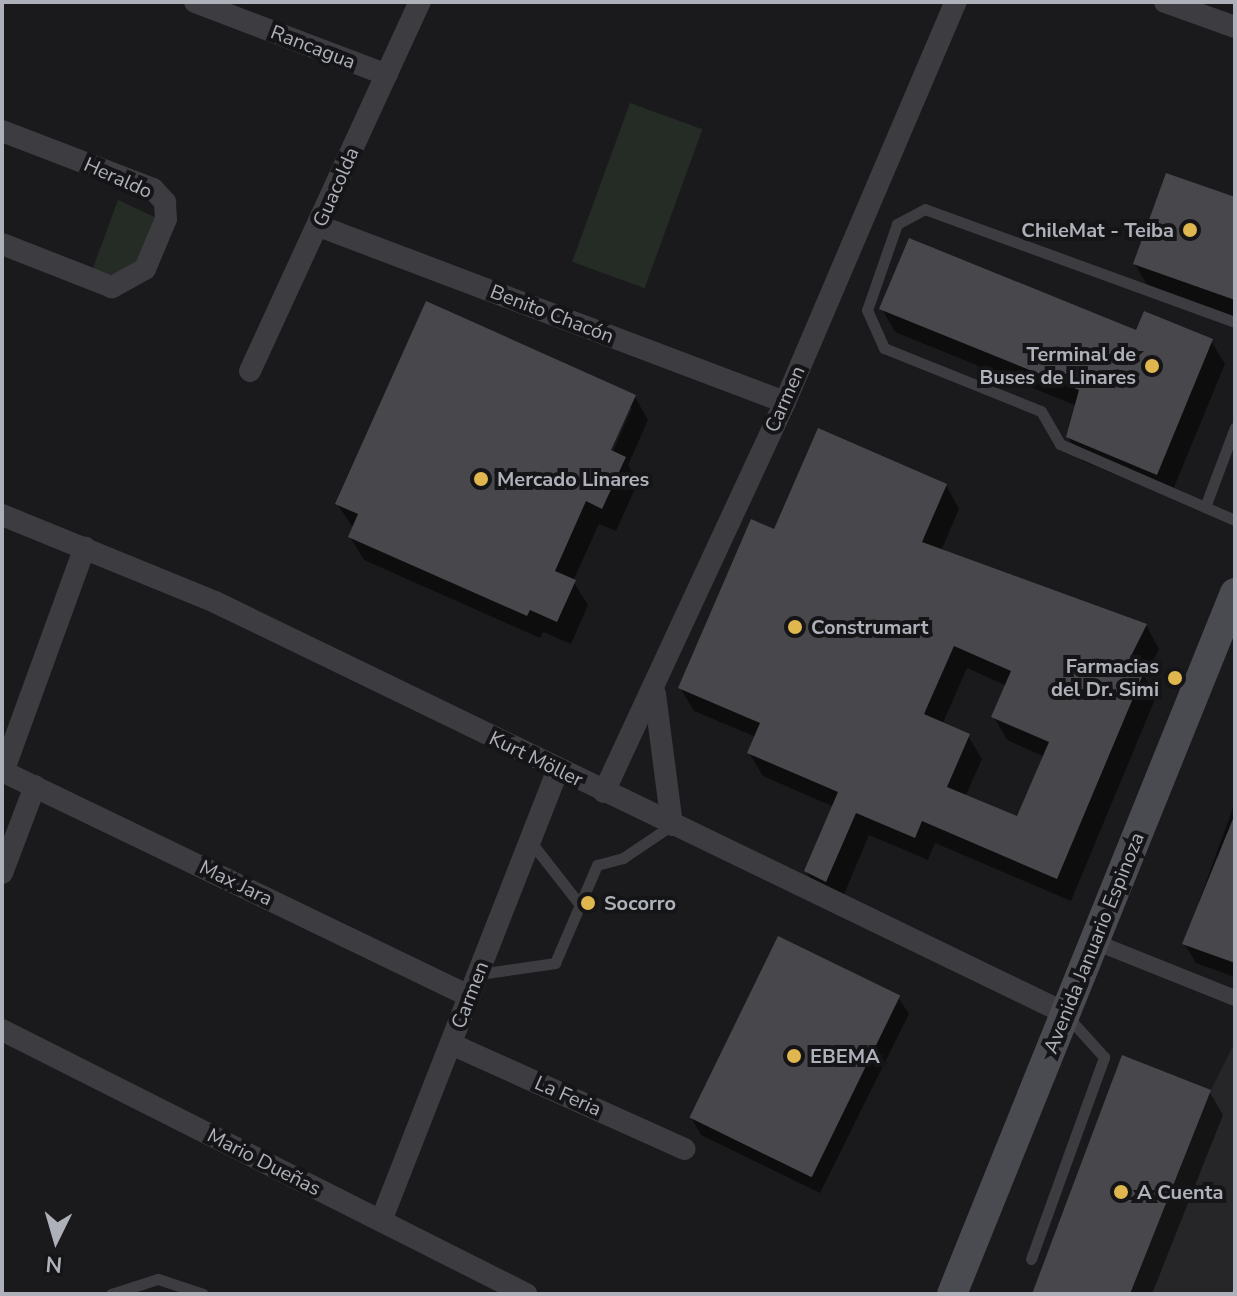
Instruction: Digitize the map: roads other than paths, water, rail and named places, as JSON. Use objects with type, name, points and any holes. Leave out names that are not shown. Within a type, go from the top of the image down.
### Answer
[{"type":"main road","name":"Avenida Januario Espinoza","points":[[952,1294],[1235,593]]},
{"type":"street","name":"Rancagua","points":[[195,2],[387,75]]},
{"type":"street","name":"Guacolda","points":[[250,371],[420,2]]},
{"type":"street","name":"Carmen","points":[[604,792],[785,402],[956,2]]},
{"type":"street","points":[[1165,2],[1235,27]]},
{"type":"street","name":"Heraldo","points":[[2,131],[153,189],[165,202],[166,219],[145,269],[112,287],[2,244]]},
{"type":"street","name":"Benito Chacón","points":[[319,226],[785,402]]},
{"type":"street","name":"Kurt Möller","points":[[2,515],[85,547],[1065,1013]]},
{"type":"street","points":[[3,772],[85,547]]},
{"type":"street","points":[[656,681],[654,722],[672,825]]},
{"type":"street","name":"Carmen","points":[[381,1221],[558,770]]},
{"type":"street","name":"Max Jara","points":[[3,772],[469,996]]},
{"type":"street","points":[[2,873],[35,786]]},
{"type":"street","points":[[1095,942],[1235,998]]},
{"type":"street","name":"Mario Dueñas","points":[[2,1030],[526,1294]]},
{"type":"street","name":"La Feria","points":[[451,1044],[685,1149]]},
{"type":"lane","points":[[1235,322],[925,209],[897,224],[867,310],[884,348],[1041,411],[1060,444],[1235,520]]},
{"type":"lane","points":[[1205,507],[1235,427]]},
{"type":"lane","points":[[478,974],[555,963],[597,865],[623,858],[672,825]]},
{"type":"lane","points":[[530,841],[581,906]]},
{"type":"lane","points":[[1031,1259],[1104,1057],[1065,1013]]},
{"type":"lane","points":[[111,1294],[158,1279],[203,1294]]},
{"type":"place","name":"ChileMat - Teiba","points":[[1190,230]]},
{"type":"place","name":"Terminal de Buses de Linares","points":[[1152,366]]},
{"type":"place","name":"Mercado Linares","points":[[481,479]]},
{"type":"place","name":"Construmart","points":[[795,627]]},
{"type":"place","name":"Farmacias del Dr. Simi","points":[[1175,678]]},
{"type":"place","name":"Socorro","points":[[588,903]]},
{"type":"place","name":"EBEMA","points":[[794,1056]]},
{"type":"place","name":"A Cuenta","points":[[1121,1192]]}]
